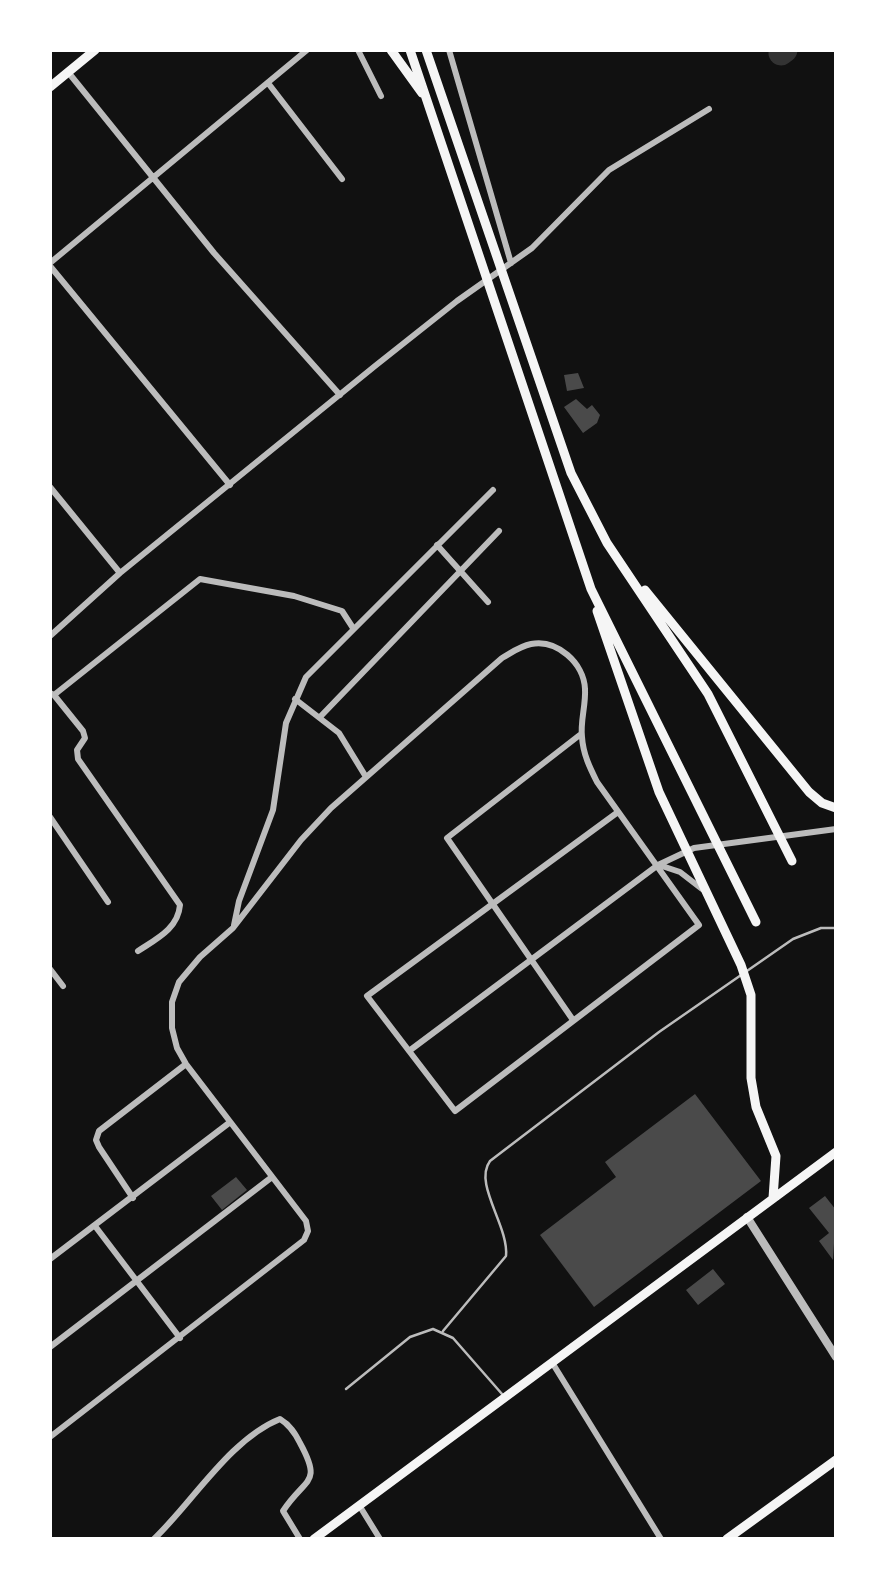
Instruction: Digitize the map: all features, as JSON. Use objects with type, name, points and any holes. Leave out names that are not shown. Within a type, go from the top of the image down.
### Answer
[{"type":"main road","points":[[50,87],[95,50]]},
{"type":"main road","points":[[391,50],[426,99]]},
{"type":"main road","points":[[410,50],[606,644],[659,792],[690,849],[702,888],[741,964],[751,995],[751,1078],[756,1107],[776,1156],[773,1198]]},
{"type":"main road","points":[[426,50],[571,473],[608,544],[809,792],[822,804],[836,808]]},
{"type":"main road","points":[[433,65],[435,50]]},
{"type":"main road","points":[[617,556],[708,694],[792,861]]},
{"type":"main road","points":[[591,589],[756,922]]},
{"type":"main road","points":[[314,1539],[836,1152]]},
{"type":"main road","points":[[727,1539],[836,1460]]},
{"type":"street","points":[[230,485],[50,264],[307,50]]},
{"type":"street","points":[[358,50],[380,96]]},
{"type":"street","points":[[448,50],[511,263]]},
{"type":"street","points":[[68,72],[214,253],[340,394]]},
{"type":"street","points":[[268,83],[342,179]]},
{"type":"street","points":[[50,636],[120,573],[340,394],[456,302],[532,248],[609,170],[709,110]]},
{"type":"street","points":[[50,487],[120,573]]},
{"type":"street","points":[[233,928],[273,810],[286,723],[306,678],[493,490]]},
{"type":"street","points":[[320,717],[499,531]]},
{"type":"street","points":[[437,545],[488,602]]},
{"type":"street","points":[[138,951],[172,926],[180,905],[78,760],[84,734],[52,694],[159,614],[200,578],[294,596],[342,611],[353,628]]},
{"type":"street","points":[[50,1437],[304,1240],[308,1231],[306,1222],[186,1064],[172,1028],[172,1002],[179,982],[200,956],[233,928],[301,840],[366,777],[502,658],[526,644],[542,643],[562,650],[575,662],[584,677],[586,692],[581,734],[586,760],[699,925],[456,1111],[368,996],[618,812]]},
{"type":"street","points":[[295,699],[339,733],[366,777]]},
{"type":"street","points":[[574,1020],[446,838],[581,734]]},
{"type":"street","points":[[50,817],[108,902]]},
{"type":"street","points":[[409,1051],[658,864],[690,849],[836,829]]},
{"type":"street","points":[[658,864],[680,872],[702,888]]},
{"type":"street","points":[[50,969],[63,986]]},
{"type":"street","points":[[132,1198],[96,1140],[100,1131],[186,1064]]},
{"type":"street","points":[[50,1259],[229,1123]]},
{"type":"street","points":[[50,1347],[272,1178]]},
{"type":"street","points":[[747,1217],[836,1356]]},
{"type":"street","points":[[95,1226],[180,1338]]},
{"type":"street","points":[[553,1364],[661,1539]]},
{"type":"street","points":[[154,1539],[217,1469],[265,1425],[280,1419],[294,1433],[314,1468],[312,1478],[283,1511],[300,1539]]},
{"type":"street","points":[[360,1505],[380,1539]]},
{"type":"lane","points":[[443,1332],[506,1256],[507,1242],[484,1180],[484,1169],[659,1032],[758,963],[794,939],[820,928],[836,928]]},
{"type":"lane","points":[[346,1389],[410,1336],[432,1329],[459,1344],[506,1399]]},
{"type":"building","points":[[578,373],[584,388],[567,391],[564,375]]},
{"type":"building","points":[[576,399],[587,409],[592,405],[600,415],[597,423],[583,433],[564,407]]},
{"type":"building","points":[[695,1094],[761,1181],[594,1307],[540,1235],[616,1177],[605,1162]]},
{"type":"building","points":[[236,1177],[247,1190],[222,1210],[211,1196]]},
{"type":"building","points":[[825,1196],[836,1210],[833,1260],[819,1241],[829,1233],[809,1208]]},
{"type":"building","points":[[713,1269],[725,1284],[698,1305],[686,1290]]},
{"type":"waterway","points":[[781,53],[785,50]]}]
